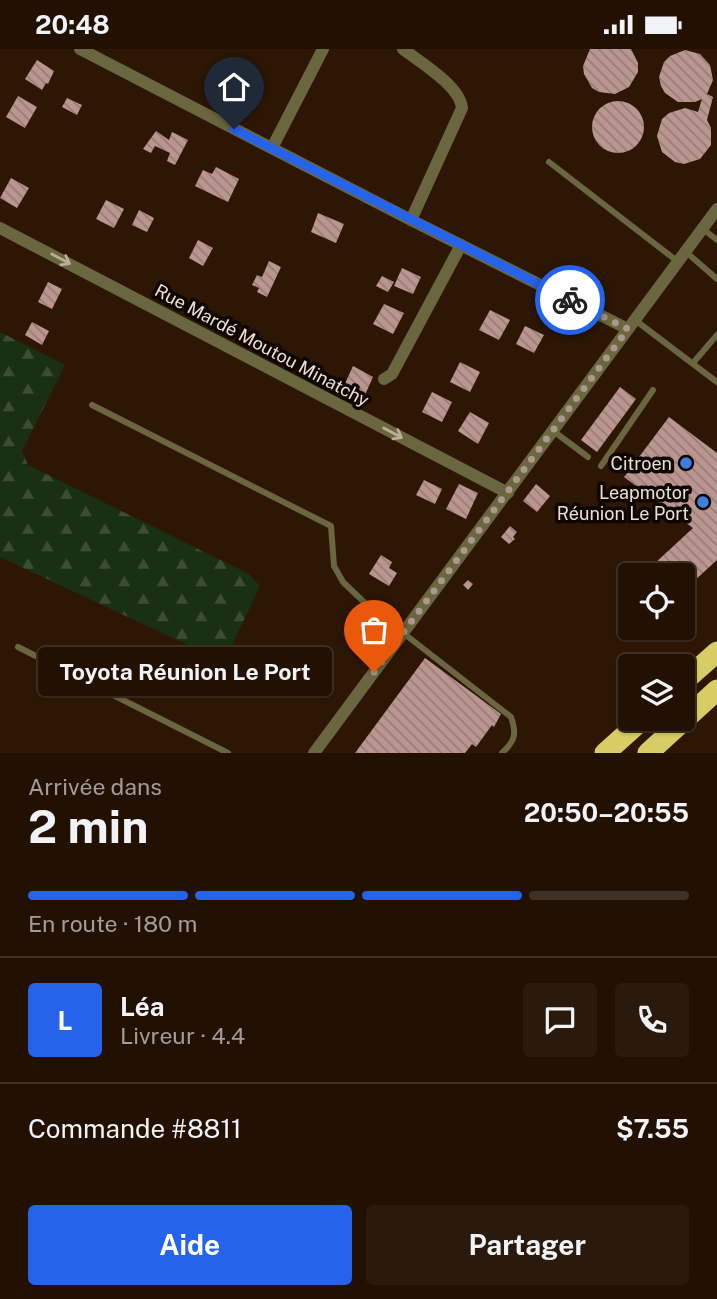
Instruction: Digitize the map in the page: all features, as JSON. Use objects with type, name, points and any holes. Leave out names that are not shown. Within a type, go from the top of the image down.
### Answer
[{"type":"highway","points":[[695,671],[717,652]]},
{"type":"highway","points":[[648,753],[717,691]]},
{"type":"highway","points":[[606,753],[630,731]]},
{"type":"street","points":[[80,49],[461,245],[632,324]]},
{"type":"street","points":[[272,148],[323,49]]},
{"type":"street","points":[[403,49],[456,91],[462,108],[411,220]]},
{"type":"street","points":[[314,753],[717,209]]},
{"type":"street","name":"Rue Mardé Moutou Minatchy","points":[[0,228],[508,493]]},
{"type":"street","points":[[384,379],[393,373],[461,245]]},
{"type":"lane","points":[[549,162],[717,279]]},
{"type":"lane","points":[[703,229],[717,240]]},
{"type":"lane","points":[[632,324],[693,363],[717,382]]},
{"type":"lane","points":[[693,363],[717,335]]},
{"type":"lane","points":[[601,466],[653,390]]},
{"type":"lane","points":[[92,405],[331,526],[334,566],[342,582],[511,717],[516,731],[513,743],[502,753]]},
{"type":"lane","points":[[552,431],[588,457]]},
{"type":"lane","points":[[18,647],[228,753]]},
{"type":"green space","points":[[0,332],[65,365],[22,451],[28,465],[249,574],[260,586],[224,662],[0,557]]},
{"type":"building","points":[[590,49],[631,49],[638,63],[638,72],[629,87],[615,94],[599,92],[592,88],[584,74],[583,66]]},
{"type":"building","points":[[685,50],[700,54],[710,65],[713,80],[707,94],[713,97],[707,120],[711,128],[711,145],[700,159],[684,164],[675,162],[662,152],[657,136],[662,119],[669,113],[685,108],[698,112],[702,99],[695,102],[678,102],[665,93],[659,77],[664,62],[670,56]]},
{"type":"building","points":[[37,60],[54,71],[42,90],[25,79]]},
{"type":"building","points":[[18,96],[37,107],[25,128],[6,117]]},
{"type":"building","points":[[67,98],[82,105],[77,115],[62,107]]},
{"type":"building","points":[[618,101],[637,108],[644,127],[637,146],[618,153],[599,146],[592,127],[599,108]]},
{"type":"building","points":[[156,131],[169,140],[172,132],[188,140],[175,165],[167,161],[170,153],[155,146],[151,153],[143,149]]},
{"type":"building","points":[[216,167],[239,179],[228,202],[195,186],[203,170],[212,174]]},
{"type":"building","points":[[11,178],[29,188],[17,208],[0,198]]},
{"type":"building","points":[[106,200],[124,209],[114,228],[96,219]]},
{"type":"building","points":[[139,210],[154,218],[147,232],[132,225]]},
{"type":"building","points":[[318,213],[344,224],[336,243],[311,232]]},
{"type":"building","points":[[198,240],[213,248],[203,266],[189,258]]},
{"type":"building","points":[[269,261],[281,267],[267,297],[257,292],[259,288],[252,285],[257,275],[262,277]]},
{"type":"building","points":[[402,268],[421,277],[413,294],[394,286]]},
{"type":"building","points":[[382,276],[394,282],[388,292],[376,286]]},
{"type":"building","points":[[48,282],[62,289],[52,309],[38,302]]},
{"type":"building","points":[[384,304],[404,313],[393,334],[373,324]]},
{"type":"building","points":[[490,310],[510,320],[499,340],[479,330]]},
{"type":"building","points":[[32,322],[49,331],[42,345],[25,335]]},
{"type":"building","points":[[525,326],[544,335],[534,353],[516,344]]},
{"type":"building","points":[[460,362],[480,372],[470,392],[450,382]]},
{"type":"building","points":[[353,366],[373,377],[364,397],[343,388]]},
{"type":"building","points":[[620,387],[636,399],[597,452],[581,440]]},
{"type":"building","points":[[432,392],[452,402],[442,422],[422,412]]},
{"type":"building","points":[[470,412],[489,423],[478,444],[458,431]]},
{"type":"building","points":[[669,417],[717,453],[717,560],[695,580],[695,563],[655,563],[693,528],[624,477]]},
{"type":"building","points":[[424,480],[442,489],[435,504],[416,495]]},
{"type":"building","points":[[459,484],[478,493],[466,519],[446,509]]},
{"type":"building","points":[[536,484],[550,496],[537,512],[523,501]]},
{"type":"building","points":[[510,526],[517,532],[513,537],[515,539],[509,544],[501,537]]},
{"type":"building","points":[[381,555],[392,562],[389,568],[397,573],[389,586],[369,574]]},
{"type":"building","points":[[468,580],[473,584],[468,590],[463,585]]},
{"type":"building","points":[[425,658],[501,714],[494,727],[492,725],[476,747],[472,744],[465,753],[355,753]]},
{"type":"building","points":[[291,679],[305,686],[299,698],[285,691]]},
{"type":"way so far","points":[[374,672],[628,329],[570,300]]},
{"type":"place","name":"Citroen","points":[[686,463]]},
{"type":"place","name":"Leapmotor Réunion Le Port","points":[[703,502]]},
{"type":"place","name":"Toyota Réunion Le Port","points":[[374,672]]},
{"type":"route","points":[[234,129],[570,300]]}]
